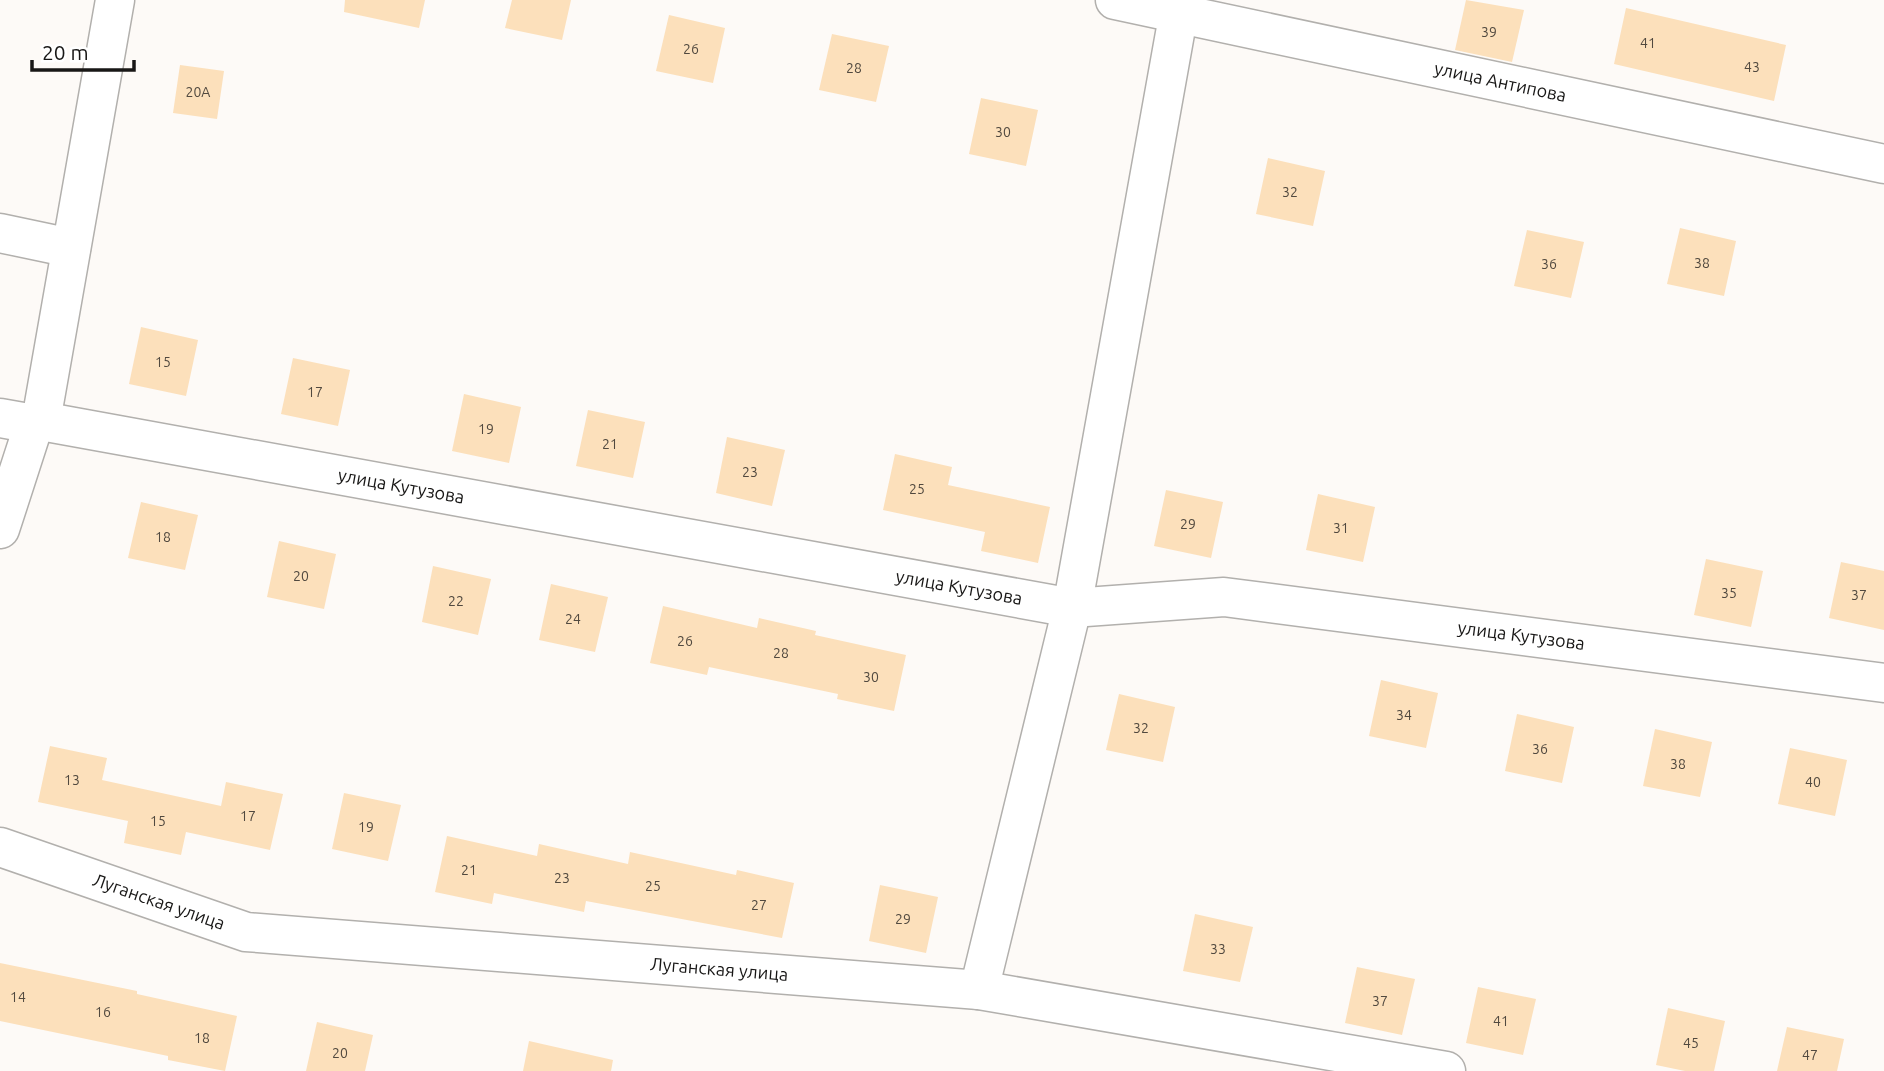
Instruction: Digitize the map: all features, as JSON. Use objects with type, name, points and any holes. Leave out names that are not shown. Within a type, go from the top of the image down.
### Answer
[{"type":"street","points":[[0,529],[25,421],[71,248],[115,0]]},
{"type":"street","name":"улица Антипова","points":[[1115,0],[1180,6],[1884,164]]},
{"type":"street","points":[[979,990],[1072,608],[1180,6]]},
{"type":"street","points":[[0,233],[71,248]]},
{"type":"street","name":"улица Кутузова","points":[[25,421],[1072,608],[1224,597],[1884,684]]},
{"type":"street","name":"Луганская улица","points":[[0,847],[246,932],[979,990],[1446,1071]]},
{"type":"building","points":[[345,0],[425,0],[419,28],[344,12]]},
{"type":"building","points":[[512,0],[571,0],[562,40],[505,28]]},
{"type":"building","points":[[1466,0],[1524,10],[1512,62],[1455,50]]},
{"type":"building","points":[[1626,8],[1786,45],[1774,101],[1614,64]]},
{"type":"building","points":[[669,15],[725,28],[713,83],[656,71]]},
{"type":"building","points":[[832,34],[889,46],[876,102],[819,90]]},
{"type":"building","points":[[180,65],[224,71],[217,119],[173,113]]},
{"type":"building","points":[[981,98],[1038,110],[1026,166],[969,154]]},
{"type":"building","points":[[1268,158],[1325,171],[1313,226],[1256,214]]},
{"type":"building","points":[[1680,228],[1736,241],[1724,296],[1667,284]]},
{"type":"building","points":[[1527,230],[1584,242],[1571,298],[1514,286]]},
{"type":"building","points":[[141,327],[198,340],[186,396],[129,384]]},
{"type":"building","points":[[293,358],[350,370],[338,426],[281,414]]},
{"type":"building","points":[[464,394],[521,407],[509,463],[452,451]]},
{"type":"building","points":[[588,410],[645,422],[633,478],[576,466]]},
{"type":"building","points":[[727,437],[785,450],[772,506],[716,493]]},
{"type":"building","points":[[895,454],[952,467],[948,485],[1050,507],[1038,563],[981,551],[985,532],[883,510]]},
{"type":"building","points":[[1166,490],[1223,502],[1211,558],[1154,546]]},
{"type":"building","points":[[1318,494],[1375,507],[1363,562],[1306,550]]},
{"type":"building","points":[[141,502],[198,515],[185,570],[128,558]]},
{"type":"building","points":[[279,541],[336,554],[324,609],[267,597]]},
{"type":"building","points":[[1706,559],[1763,571],[1751,627],[1694,615]]},
{"type":"building","points":[[1841,562],[1884,571],[1884,630],[1829,618]]},
{"type":"building","points":[[433,566],[491,579],[478,635],[422,622]]},
{"type":"building","points":[[551,584],[608,597],[595,652],[539,640]]},
{"type":"building","points":[[663,606],[757,628],[759,618],[816,631],[815,635],[906,655],[894,711],[837,699],[838,694],[709,667],[707,675],[650,663]]},
{"type":"building","points":[[1381,680],[1438,693],[1426,748],[1369,736]]},
{"type":"building","points":[[1119,694],[1175,707],[1163,762],[1106,750]]},
{"type":"building","points":[[1517,714],[1574,727],[1562,783],[1505,771]]},
{"type":"building","points":[[1655,729],[1712,742],[1700,797],[1643,786]]},
{"type":"building","points":[[50,746],[107,758],[102,780],[221,806],[226,782],[283,794],[270,850],[186,832],[181,855],[124,843],[128,821],[38,802]]},
{"type":"building","points":[[1790,748],[1847,760],[1835,816],[1778,804]]},
{"type":"building","points":[[344,793],[401,805],[388,861],[332,849]]},
{"type":"building","points":[[447,836],[537,856],[539,844],[628,864],[630,852],[736,875],[737,870],[794,883],[782,938],[586,901],[584,912],[494,893],[492,904],[435,892]]},
{"type":"building","points":[[880,885],[938,897],[926,953],[869,941]]},
{"type":"building","points":[[1195,914],[1253,927],[1240,982],[1183,971]]},
{"type":"building","points":[[0,963],[137,991],[137,994],[237,1016],[225,1071],[168,1060],[168,1056],[0,1021]]},
{"type":"building","points":[[1357,967],[1415,979],[1402,1035],[1345,1023]]},
{"type":"building","points":[[1478,987],[1536,999],[1523,1055],[1466,1043]]},
{"type":"building","points":[[1668,1008],[1725,1021],[1714,1071],[1685,1071],[1656,1065]]},
{"type":"building","points":[[317,1022],[373,1035],[365,1071],[306,1071]]},
{"type":"building","points":[[1787,1027],[1844,1039],[1837,1071],[1777,1071]]},
{"type":"building","points":[[529,1041],[613,1060],[611,1071],[523,1071]]}]
